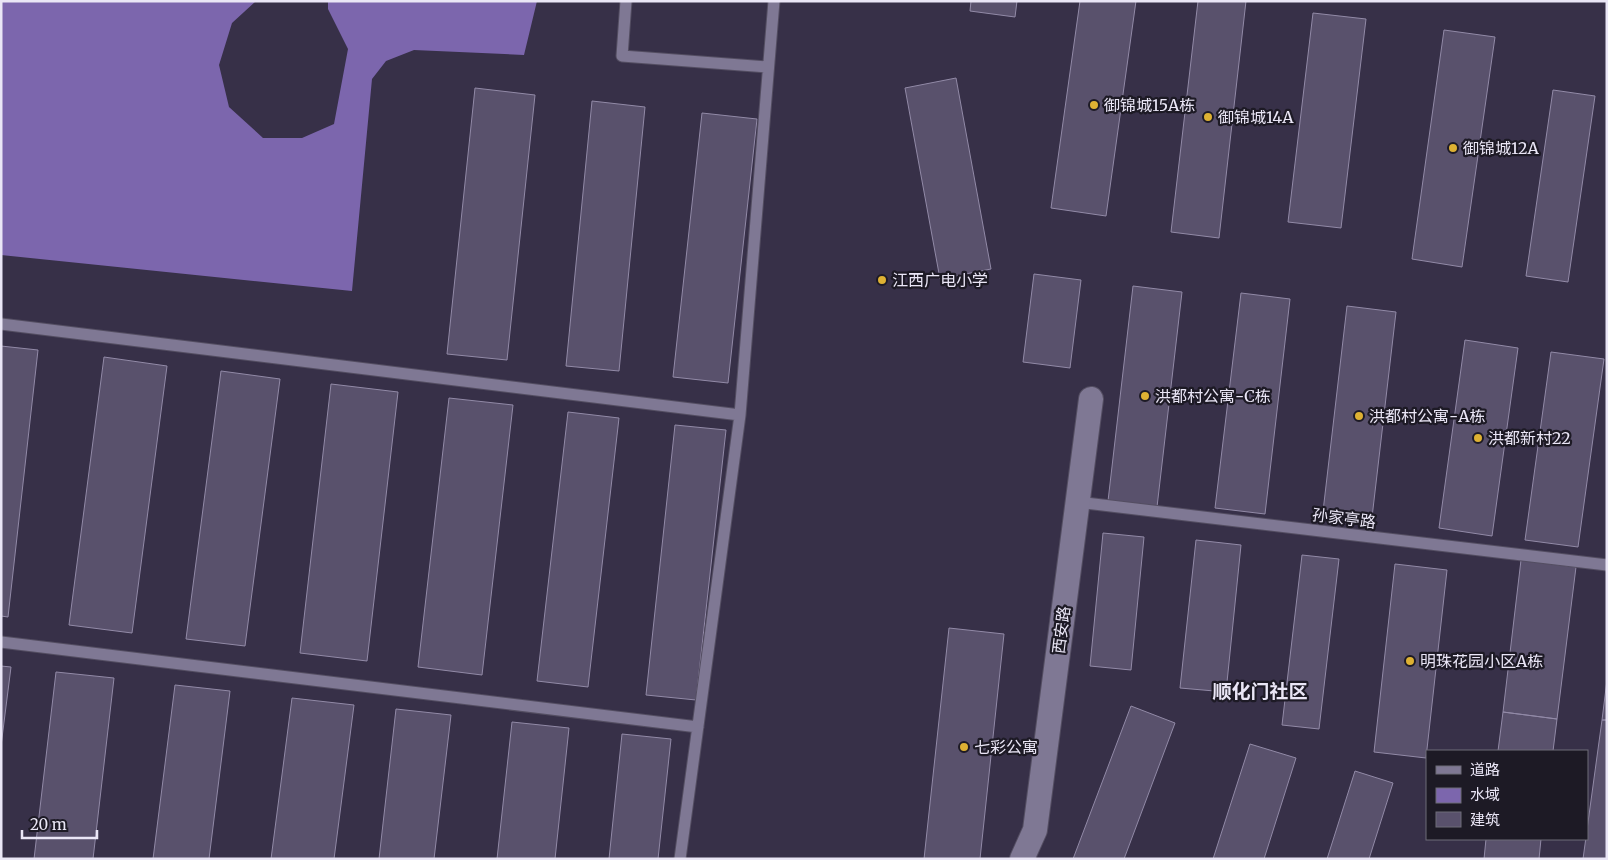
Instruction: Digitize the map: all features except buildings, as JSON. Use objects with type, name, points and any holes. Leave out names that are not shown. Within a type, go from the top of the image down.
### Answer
[{"type":"street","name":"西安路","points":[[1022,859],[1035,830],[1090,399]]},
{"type":"lane","points":[[626,1],[622,56],[768,68]]},
{"type":"lane","points":[[680,859],[740,415],[774,1]]},
{"type":"lane","points":[[1,324],[740,415]]},
{"type":"lane","name":"孙家亭路","points":[[1077,502],[1607,565]]},
{"type":"lane","points":[[1,642],[698,727]]},
{"type":"water","points":[[1,1],[256,1],[232,23],[219,65],[229,107],[263,138],[302,138],[334,124],[348,49],[328,9],[328,1],[537,1],[524,55],[414,50],[386,61],[372,79],[352,291],[1,255]]},
{"type":"place","name":"御锦城15A栋","points":[[1094,105]]},
{"type":"place","name":"御锦城14A","points":[[1208,117]]},
{"type":"place","name":"御锦城12A","points":[[1453,148]]},
{"type":"place","name":"江西广电小学","points":[[882,280]]},
{"type":"place","name":"洪都村公寓-C栋","points":[[1145,396]]},
{"type":"place","name":"洪都村公寓-A栋","points":[[1359,416]]},
{"type":"place","name":"洪都新村22","points":[[1478,438]]},
{"type":"place","name":"明珠花园小区A栋","points":[[1410,661]]},
{"type":"place","name":"七彩公寓","points":[[964,747]]},
{"type":"district","name":"顺化门社区","points":[[1260,691]]}]
